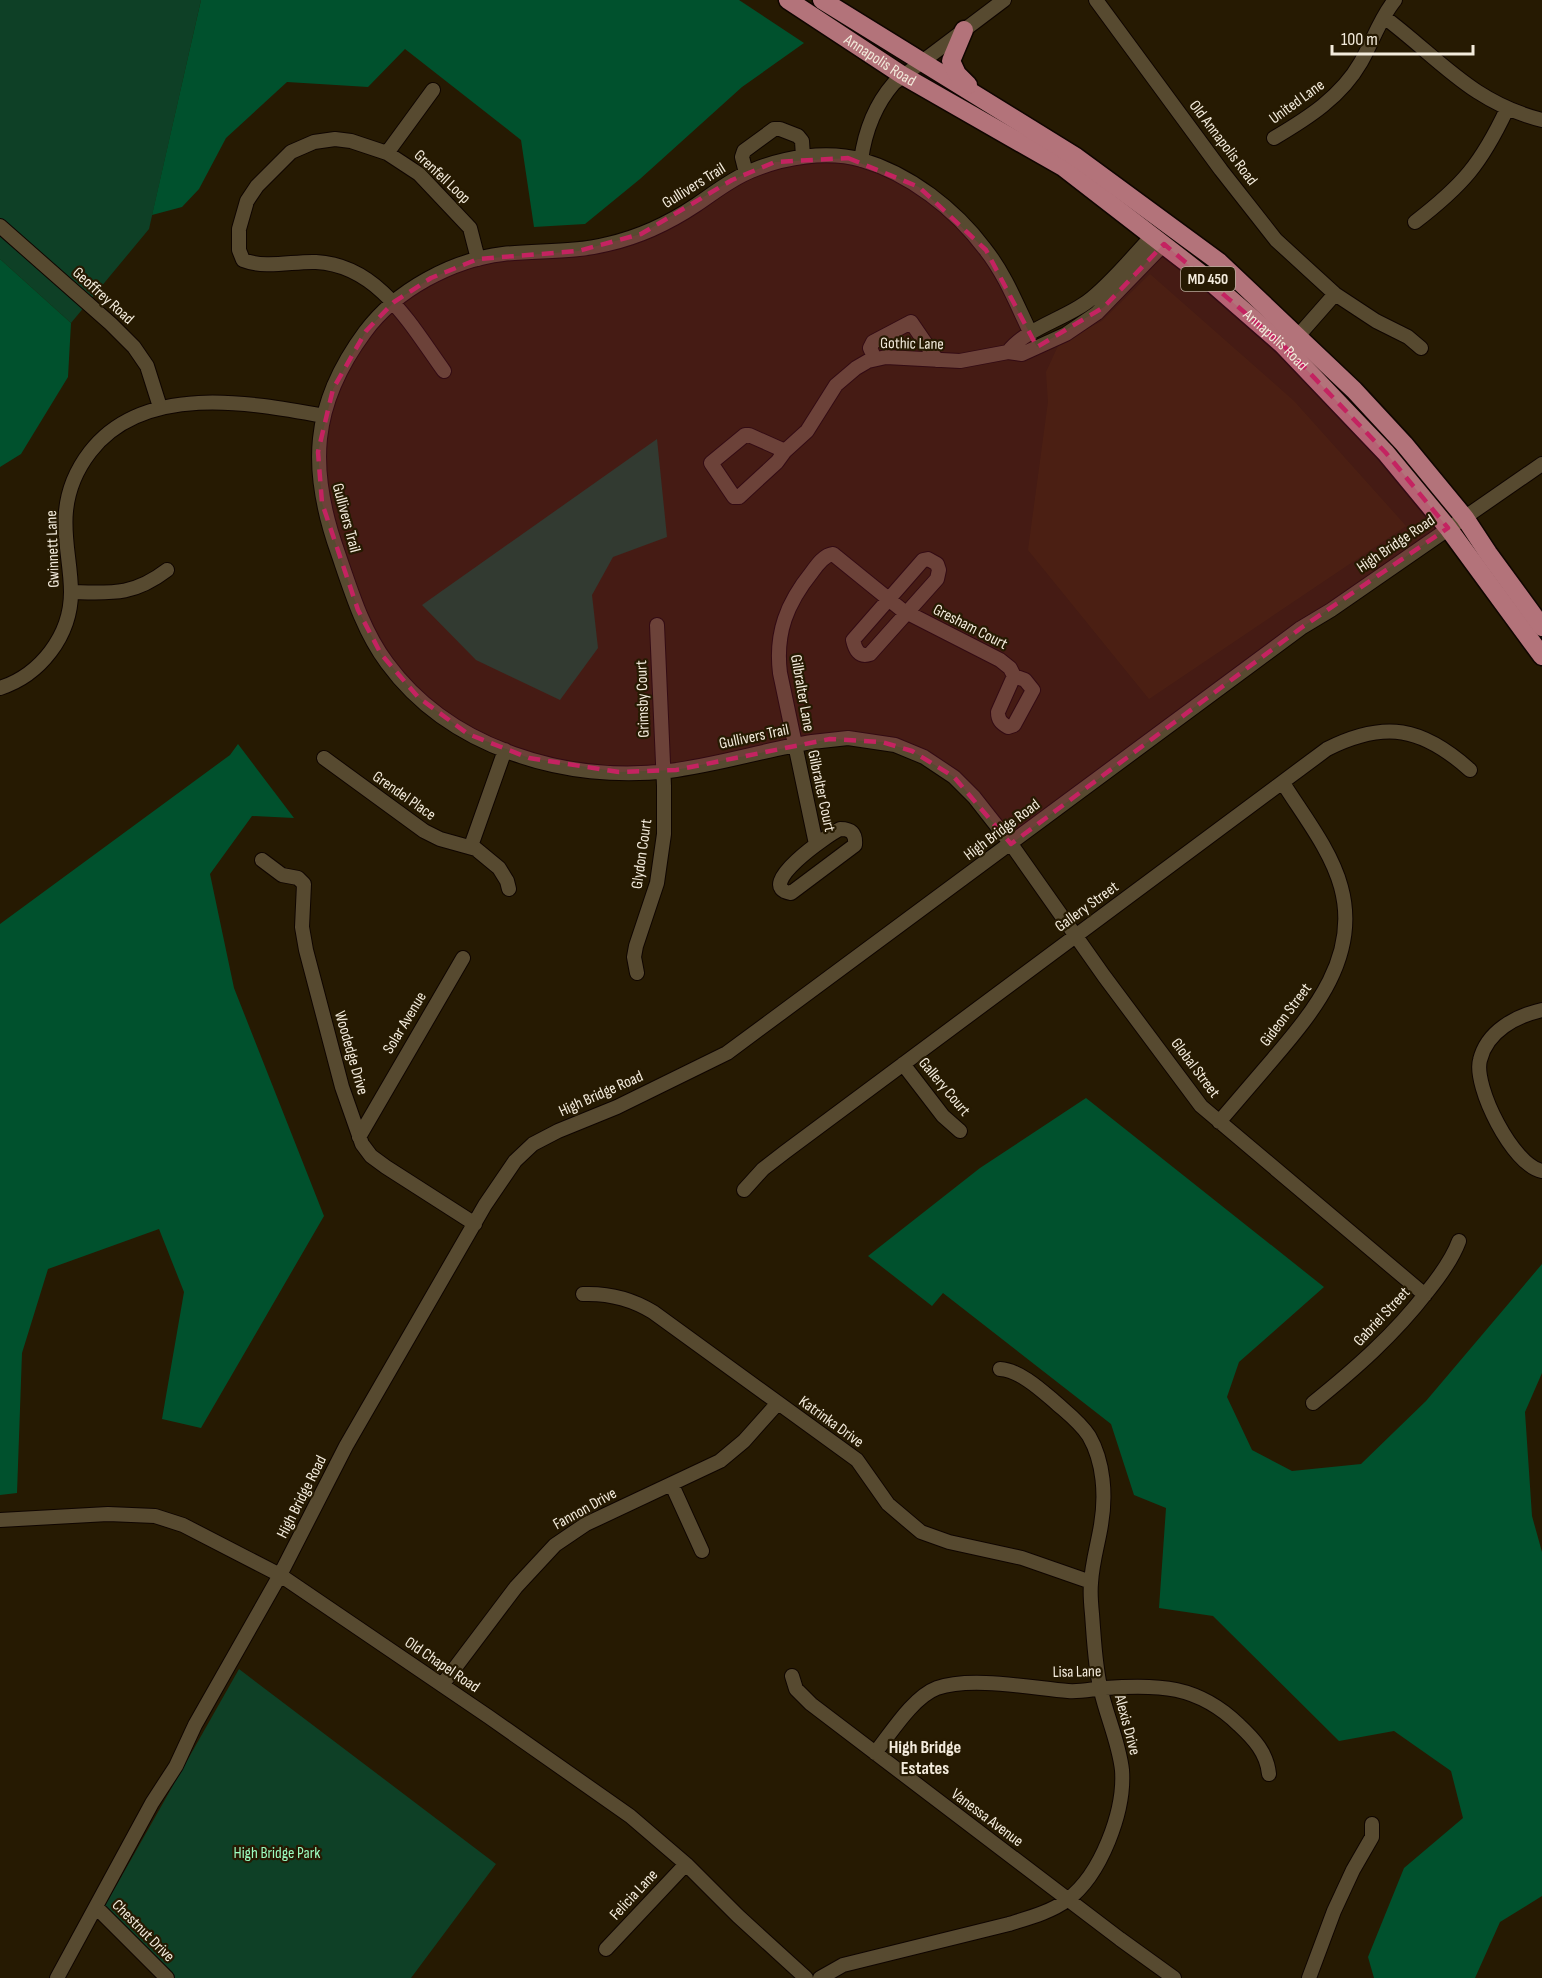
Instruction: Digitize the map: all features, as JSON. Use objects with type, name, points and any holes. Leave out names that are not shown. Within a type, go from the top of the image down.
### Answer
[{"type":"main road","name":"Annapolis Road","points":[[788,0],[902,75],[1063,167],[1204,276],[1283,345],[1386,453],[1448,528],[1542,656]]},
{"type":"main road","name":"Annapolis Road","points":[[822,0],[1076,157],[1219,262],[1354,390],[1397,436],[1466,518],[1488,553],[1542,627]]},
{"type":"main road","points":[[964,30],[951,61],[957,74],[978,95]]},
{"type":"street","points":[[861,160],[863,144],[875,108],[886,91],[902,75],[1004,0]]},
{"type":"street","name":"Old Annapolis Road","points":[[1096,0],[1221,170],[1276,240],[1335,294],[1376,321],[1408,337],[1421,348]]},
{"type":"street","name":"United Lane","points":[[1274,138],[1321,108],[1348,82],[1395,0]]},
{"type":"street","points":[[1384,17],[1461,81],[1507,109],[1542,120]]},
{"type":"street","points":[[387,153],[433,90]]},
{"type":"street","points":[[1415,222],[1449,195],[1469,175],[1489,146],[1507,109]]},
{"type":"street","points":[[746,173],[742,157],[744,151],[774,129],[785,130],[798,136],[803,157]]},
{"type":"street","name":"Grenfell Loop","points":[[444,371],[394,303],[359,274],[337,265],[318,262],[263,264],[249,262],[241,256],[239,238],[241,220],[251,194],[270,171],[291,152],[314,142],[335,139],[351,141],[387,153],[419,174],[471,231],[478,259]]},
{"type":"street","name":"Gullivers Trail","points":[[1011,844],[974,797],[954,777],[936,764],[895,745],[860,739],[830,739],[663,771],[619,772],[579,769],[529,758],[461,730],[418,697],[387,663],[367,629],[347,580],[322,503],[318,452],[324,416],[333,389],[357,344],[376,319],[394,303],[431,278],[478,259],[504,254],[578,251],[621,241],[682,214],[746,173],[775,162],[803,157],[824,156],[861,160],[919,187],[959,219],[974,235],[996,264],[1031,334]]},
{"type":"street","name":"Geoffrey Road","points":[[0,226],[134,347],[147,366],[160,407]]},
{"type":"street","name":"Gothic Lane","points":[[1008,352],[1018,341],[1088,302],[1158,239]]},
{"type":"street","name":"Gothic Lane","points":[[785,451],[745,435],[711,463],[734,496],[739,497],[807,431],[836,385],[856,368],[874,359],[886,357],[960,361],[1008,352],[1022,354],[1074,330],[1104,307],[1158,239]]},
{"type":"street","points":[[1298,336],[1335,294]]},
{"type":"street","points":[[874,359],[870,348],[873,342],[911,322],[937,360]]},
{"type":"street","name":"Gwinnett Lane","points":[[0,688],[31,672],[54,647],[68,618],[71,592],[66,546],[66,510],[72,486],[80,467],[96,445],[116,426],[143,412],[160,407],[211,403],[243,404],[324,416]]},
{"type":"street","name":"High Bridge Road","points":[[57,1978],[280,1575],[346,1446],[500,1181],[515,1161],[533,1144],[563,1128],[617,1107],[728,1053],[1301,628],[1331,610],[1542,464]]},
{"type":"street","name":"Gresham Court","points":[[828,555],[833,554],[887,600],[906,613],[1000,660],[1010,668],[1014,676]]},
{"type":"street","name":"Gilbralter Lane","points":[[795,745],[778,658],[780,633],[791,602],[814,569],[828,555]]},
{"type":"street","name":"Gresham Court","points":[[928,559],[937,564],[939,570],[937,579],[906,613],[870,654],[865,656],[855,649],[853,640],[923,560],[928,559]]},
{"type":"street","points":[[71,592],[114,592],[135,589],[150,583],[167,570]]},
{"type":"street","name":"Grimsby Court","points":[[657,625],[663,771]]},
{"type":"street","name":"Gallery Street","points":[[744,1190],[763,1169],[1327,749],[1354,737],[1383,731],[1412,735],[1437,744],[1470,770]]},
{"type":"street","name":"Gilbralter Court","points":[[795,745],[816,844]]},
{"type":"street","points":[[471,846],[505,750]]},
{"type":"street","name":"Grendel Place","points":[[324,758],[424,831],[440,839],[471,846],[499,868],[509,889]]},
{"type":"street","name":"Glydon Court","points":[[637,973],[634,957],[636,946],[654,893],[662,860],[663,771]]},
{"type":"street","name":"Gideon Street","points":[[1219,1122],[1316,1007],[1332,978],[1341,945],[1346,912],[1341,886],[1322,845],[1283,783]]},
{"type":"street","points":[[840,829],[849,829],[856,837],[855,845],[791,893],[786,893],[780,884],[784,873],[816,844],[840,829]]},
{"type":"street","name":"Global Street","points":[[1011,844],[1194,1098],[1219,1122],[1425,1295]]},
{"type":"street","name":"Woodedge Drive","points":[[262,860],[282,875],[298,878],[304,884],[302,927],[306,950],[342,1087],[359,1137],[366,1149],[376,1160],[475,1224]]},
{"type":"street","name":"Solar Avenue","points":[[359,1137],[463,958]]},
{"type":"street","points":[[1542,1010],[1511,1021],[1498,1031],[1483,1052],[1479,1068],[1496,1123],[1509,1144],[1530,1165],[1542,1171]]},
{"type":"street","name":"Gallery Court","points":[[903,1064],[943,1116],[960,1131]]},
{"type":"street","name":"Gabriel Street","points":[[1313,1403],[1389,1338],[1448,1264],[1459,1241]]},
{"type":"street","name":"Katrinka Drive","points":[[584,1294],[618,1297],[645,1307],[857,1460],[888,1504],[921,1532],[940,1540],[1022,1558],[1091,1582]]},
{"type":"street","name":"Alexis Drive","points":[[820,1978],[843,1965],[1009,1924],[1068,1900],[1098,1862],[1114,1826],[1120,1804],[1122,1779],[1120,1759],[1100,1688],[1091,1582],[1103,1500],[1102,1479],[1094,1446],[1081,1426],[1050,1398],[1018,1375],[1000,1369]]},
{"type":"street","name":"Fannon Drive","points":[[442,1685],[516,1587],[555,1545],[576,1529],[725,1458],[744,1441],[777,1404]]},
{"type":"street","points":[[672,1485],[702,1551]]},
{"type":"street","name":"Old Chapel Road","points":[[0,1520],[108,1514],[155,1516],[181,1524],[280,1575],[599,1793],[686,1864],[738,1916],[806,1978]]},
{"type":"street","name":"Vanessa Avenue","points":[[792,1676],[794,1685],[805,1699],[1174,1978]]},
{"type":"street","name":"Lisa Lane","points":[[875,1753],[914,1705],[930,1691],[940,1687],[976,1683],[1072,1691],[1163,1687],[1185,1691],[1208,1701],[1233,1718],[1258,1745],[1265,1756],[1269,1774]]},
{"type":"street","points":[[1309,1978],[1334,1911],[1353,1870],[1372,1837],[1372,1824]]},
{"type":"street","name":"Felicia Lane","points":[[606,1949],[686,1864]]},
{"type":"street","name":"Chestnut Drive","points":[[96,1907],[167,1978]]},
{"type":"highlighted area","points":[[848,158],[919,187],[986,250],[1037,347],[1104,307],[1164,244],[1283,345],[1386,453],[1448,528],[1301,628],[1011,844],[954,777],[912,751],[882,742],[830,739],[676,770],[619,772],[529,758],[468,734],[418,697],[381,654],[358,610],[322,503],[318,452],[333,389],[366,331],[394,302],[431,278],[478,259],[578,251],[641,234],[732,180],[775,162]]},
{"type":"shaded area","points":[[1150,274],[1294,401],[1406,526],[1149,699],[1028,550],[1048,402],[1046,372],[1059,344],[1102,321]]},
{"type":"green space","points":[[0,0],[201,0],[149,229],[71,323],[0,259]]},
{"type":"green space","points":[[201,0],[739,0],[804,43],[742,87],[640,179],[585,224],[534,227],[521,140],[405,49],[368,87],[287,82],[226,138],[199,189],[182,207],[152,215]]},
{"type":"green space","points":[[0,259],[71,323],[68,377],[21,454],[0,467]]},
{"type":"green space","points":[[657,439],[667,537],[613,557],[592,595],[598,648],[560,700],[476,660],[422,605]]},
{"type":"green space","points":[[238,744],[294,818],[252,816],[210,874],[234,988],[324,1216],[201,1428],[162,1419],[184,1292],[159,1229],[48,1269],[22,1353],[17,1493],[0,1495],[0,924],[230,755]]},
{"type":"green space","points":[[1086,1098],[1324,1287],[1239,1362],[1227,1397],[1252,1450],[1292,1471],[1361,1464],[1426,1401],[1542,1264],[1542,1373],[1525,1412],[1532,1516],[1542,1552],[1542,1896],[1500,1922],[1475,1978],[1374,1978],[1368,1957],[1404,1868],[1463,1818],[1451,1771],[1394,1731],[1339,1741],[1213,1616],[1159,1608],[1166,1508],[1134,1495],[1111,1424],[943,1293],[932,1306],[868,1256],[980,1168]]},
{"type":"green space","name":"High Bridge Park","points":[[239,1669],[496,1864],[411,1978],[171,1978],[103,1909]]},
{"type":"district","name":"High Bridge Estates","points":[[925,1757]]}]
